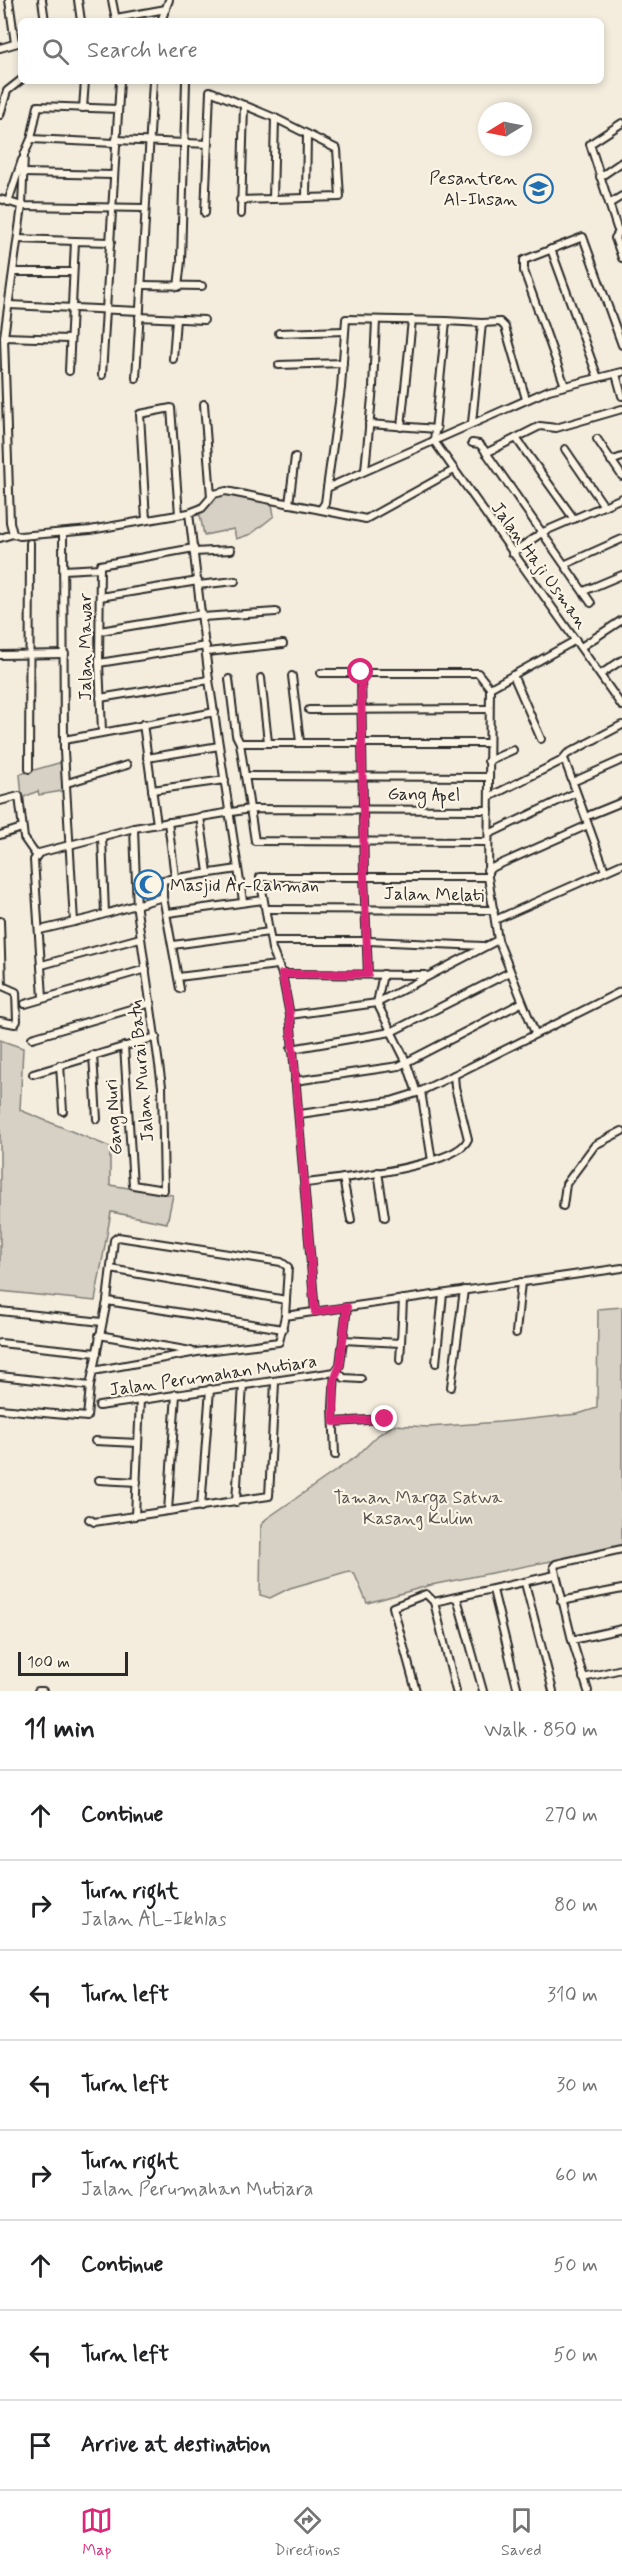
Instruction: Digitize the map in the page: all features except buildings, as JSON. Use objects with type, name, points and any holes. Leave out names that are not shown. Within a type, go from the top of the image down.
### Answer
[{"type":"street","points":[[0,48],[18,43],[9,0]]},
{"type":"street","points":[[42,0],[45,18]]},
{"type":"street","points":[[78,0],[81,18]]},
{"type":"street","points":[[112,0],[116,18]]},
{"type":"street","points":[[162,18],[169,0]]},
{"type":"street","points":[[125,18],[166,9]]},
{"type":"street","points":[[0,115],[7,91],[18,82]]},
{"type":"street","points":[[83,108],[85,84]]},
{"type":"street","points":[[102,375],[104,308],[111,242],[120,84]]},
{"type":"street","points":[[136,378],[153,84]]},
{"type":"street","points":[[178,286],[181,261],[186,84]]},
{"type":"street","points":[[206,213],[210,91],[338,148],[340,197],[240,200]]},
{"type":"street","points":[[241,214],[244,105]]},
{"type":"street","points":[[8,202],[31,139],[38,106],[118,110]]},
{"type":"street","points":[[273,199],[275,118]]},
{"type":"street","points":[[622,123],[590,144],[609,204],[621,231],[615,238],[622,258]]},
{"type":"street","points":[[306,198],[307,134]]},
{"type":"street","points":[[31,139],[150,140],[209,144]]},
{"type":"street","points":[[13,534],[10,522],[3,428],[4,337],[22,206],[24,155]]},
{"type":"street","points":[[600,177],[622,162]]},
{"type":"street","points":[[24,173],[113,175]]},
{"type":"street","points":[[609,204],[622,196]]},
{"type":"street","points":[[0,199],[22,206],[146,208]]},
{"type":"street","points":[[565,386],[523,265],[524,260],[583,237],[621,341]]},
{"type":"street","points":[[18,239],[111,242]]},
{"type":"street","points":[[69,370],[75,242]]},
{"type":"street","points":[[551,249],[598,378]]},
{"type":"street","points":[[14,272],[73,272]]},
{"type":"street","points":[[142,285],[202,286]]},
{"type":"street","points":[[9,304],[104,308],[176,319],[204,320]]},
{"type":"street","points":[[173,359],[176,319]]},
{"type":"street","points":[[321,509],[325,503],[327,488],[343,363],[346,319],[500,322],[505,327],[526,399]]},
{"type":"street","points":[[365,470],[376,320]]},
{"type":"street","points":[[401,427],[412,320]]},
{"type":"street","points":[[434,441],[446,321]]},
{"type":"street","points":[[472,423],[482,322]]},
{"type":"street","points":[[279,333],[345,331]]},
{"type":"street","points":[[4,337],[69,339]]},
{"type":"street","points":[[279,365],[343,363]]},
{"type":"street","points":[[327,488],[526,399],[565,386],[619,373],[622,396]]},
{"type":"street","points":[[204,404],[211,498]]},
{"type":"street","points":[[146,520],[140,414],[171,408],[179,514]]},
{"type":"street","points":[[486,453],[540,426],[556,428],[622,409]]},
{"type":"street","points":[[369,424],[437,429]]},
{"type":"street","points":[[516,438],[574,519]]},
{"type":"street","points":[[597,439],[622,476]]},
{"type":"street","name":"Jalan Haji Usman","points":[[434,441],[621,703]]},
{"type":"street","points":[[472,443],[479,444],[486,453],[566,564],[591,603]]},
{"type":"street","points":[[565,449],[604,506]]},
{"type":"street","points":[[289,504],[295,457]]},
{"type":"street","points":[[611,461],[622,457]]},
{"type":"street","points":[[0,538],[13,534],[63,533],[189,513],[202,508],[218,492],[226,491],[366,519],[454,470]]},
{"type":"street","points":[[512,553],[543,532],[622,498]]},
{"type":"street","points":[[189,513],[209,680],[243,901]]},
{"type":"street","points":[[63,533],[64,740],[74,922]]},
{"type":"street","points":[[566,564],[622,539]]},
{"type":"street","points":[[29,769],[30,543]]},
{"type":"street","points":[[64,570],[194,550],[231,550]]},
{"type":"street","name":"Jalan Mawar","points":[[101,566],[99,663],[102,731]]},
{"type":"street","points":[[584,591],[622,575]]},
{"type":"street","points":[[100,597],[198,583],[235,581]]},
{"type":"street","points":[[100,631],[202,616],[276,612]]},
{"type":"street","points":[[581,646],[622,620]]},
{"type":"street","points":[[490,688],[576,640]]},
{"type":"street","points":[[99,663],[207,649],[283,644]]},
{"type":"street","points":[[0,655],[65,654]]},
{"type":"street","points":[[601,674],[622,660]]},
{"type":"street","points":[[361,672],[362,809],[368,974]]},
{"type":"street","points":[[321,673],[478,673],[490,688],[488,873],[498,940],[521,1003],[535,1033]]},
{"type":"street","points":[[513,675],[541,740]]},
{"type":"street","points":[[292,676],[300,742]]},
{"type":"street","points":[[261,678],[268,742]]},
{"type":"street","points":[[229,679],[236,735],[240,743],[246,776],[253,838],[258,843],[487,842]]},
{"type":"street","points":[[100,698],[209,680]]},
{"type":"street","points":[[309,710],[489,709]]},
{"type":"street","points":[[64,740],[102,731],[215,712]]},
{"type":"street","points":[[143,724],[157,824]]},
{"type":"street","points":[[489,797],[563,761],[573,751],[622,725]]},
{"type":"street","points":[[240,743],[488,743]]},
{"type":"street","points":[[147,758],[219,746]]},
{"type":"street","points":[[488,761],[513,750]]},
{"type":"street","points":[[577,780],[622,760]]},
{"type":"street","points":[[563,761],[605,871]]},
{"type":"street","points":[[67,783],[127,765]]},
{"type":"street","points":[[246,776],[489,777]]},
{"type":"street","points":[[152,790],[225,780]]},
{"type":"street","points":[[489,834],[575,793]]},
{"type":"street","points":[[0,801],[19,796],[24,838],[36,855],[44,997]]},
{"type":"street","points":[[590,815],[622,802]]},
{"type":"street","name":"Gang Apel","points":[[36,855],[134,828],[250,809],[489,810]]},
{"type":"street","points":[[200,817],[208,872]]},
{"type":"street","points":[[168,822],[176,877]]},
{"type":"street","points":[[315,1312],[300,1114],[291,1049],[290,1015],[282,974],[277,965],[271,942],[259,882],[260,877],[488,873],[588,825]]},
{"type":"street","points":[[0,835],[22,828]]},
{"type":"street","name":"Jalan Murai Batu","points":[[133,1185],[164,1190],[162,1086],[140,938],[134,828]]},
{"type":"street","points":[[102,837],[105,913]]},
{"type":"street","points":[[495,920],[622,864]]},
{"type":"street","points":[[180,989],[168,913],[163,897],[163,880],[238,869]]},
{"type":"street","points":[[40,930],[163,897]]},
{"type":"street","points":[[168,913],[263,900]]},
{"type":"street","name":"Jalan Melati","points":[[266,909],[494,910]]},
{"type":"street","points":[[0,921],[1,985],[16,994],[17,1021],[15,1024],[0,1021]]},
{"type":"street","points":[[173,945],[269,932]]},
{"type":"street","points":[[42,965],[140,938]]},
{"type":"street","points":[[271,942],[368,940],[486,946]]},
{"type":"street","points":[[290,1015],[376,1003],[498,940]]},
{"type":"street","points":[[178,977],[277,965]]},
{"type":"street","points":[[25,1004],[146,969]]},
{"type":"street","points":[[291,1049],[392,1032],[510,972]]},
{"type":"street","points":[[282,974],[428,975]]},
{"type":"street","points":[[383,974],[376,1003],[419,1092],[432,1161]]},
{"type":"street","points":[[300,1114],[391,1101],[419,1092],[622,991]]},
{"type":"street","points":[[32,1038],[151,1003]]},
{"type":"street","points":[[295,1081],[388,1068],[521,1003]]},
{"type":"street","points":[[33,1074],[156,1037]]},
{"type":"street","name":"Gang Nuri","points":[[124,1046],[133,1185]]},
{"type":"street","points":[[93,1055],[97,1119]]},
{"type":"street","points":[[60,1065],[63,1111]]},
{"type":"street","points":[[306,1183],[432,1161],[467,1142],[454,1075]]},
{"type":"street","points":[[562,1206],[566,1185],[595,1145],[622,1131]]},
{"type":"street","points":[[378,1172],[385,1217]]},
{"type":"street","points":[[343,1178],[351,1220]]},
{"type":"street","points":[[0,1409],[87,1417],[90,1386],[99,1335],[107,1301],[114,1240],[118,1237],[281,1262],[288,1267],[285,1316],[283,1329],[277,1342],[197,1352],[93,1371]]},
{"type":"street","points":[[285,1316],[622,1268]]},
{"type":"street","points":[[111,1269],[286,1300]]},
{"type":"street","points":[[516,1333],[521,1282]]},
{"type":"street","points":[[451,1387],[464,1290]]},
{"type":"street","points":[[436,1363],[443,1294]]},
{"type":"street","points":[[400,1360],[403,1299]]},
{"type":"street","points":[[107,1301],[283,1329]]},
{"type":"street","name":"Jalan Perumahan Mutiara","points":[[99,1406],[243,1384],[275,1383],[336,1372],[340,1365],[347,1307]]},
{"type":"street","points":[[0,1311],[102,1322]]},
{"type":"street","points":[[99,1335],[197,1352]]},
{"type":"street","points":[[343,1340],[401,1343]]},
{"type":"street","points":[[0,1343],[97,1353]]},
{"type":"street","points":[[336,1372],[344,1378],[361,1379]]},
{"type":"street","points":[[335,1455],[336,1372]]},
{"type":"street","points":[[0,1376],[90,1386]]},
{"type":"street","points":[[89,1519],[94,1522],[269,1496],[275,1383]]},
{"type":"street","points":[[236,1502],[243,1384]]},
{"type":"street","points":[[201,1507],[210,1389]]},
{"type":"street","points":[[168,1511],[176,1394]]},
{"type":"street","points":[[135,1516],[140,1399]]},
{"type":"street","points":[[334,1422],[385,1419]]},
{"type":"street","points":[[95,1441],[138,1443]]},
{"type":"street","points":[[99,1480],[136,1482]]},
{"type":"street","points":[[588,1691],[561,1600],[554,1566],[622,1549]]},
{"type":"street","points":[[434,1602],[555,1575]]},
{"type":"street","points":[[525,1583],[553,1691]]},
{"type":"street","points":[[561,1600],[622,1589]]},
{"type":"street","points":[[493,1590],[518,1691]]},
{"type":"street","points":[[416,1691],[394,1610],[395,1605],[426,1594],[434,1602],[456,1691]]},
{"type":"street","points":[[457,1598],[483,1691]]},
{"type":"street","points":[[572,1640],[622,1629]]},
{"type":"street","points":[[583,1678],[622,1669]]},
{"type":"street","points":[[38,1691],[44,1691]]},
{"type":"green space","points":[[225,494],[272,504],[274,516],[251,534],[236,539],[234,529],[204,535],[200,515],[193,516],[216,496]]},
{"type":"green space","points":[[62,762],[62,791],[39,795],[38,791],[22,798],[20,774]]},
{"type":"green space","points":[[0,1040],[23,1048],[20,1110],[110,1147],[110,1185],[173,1195],[167,1223],[111,1212],[95,1301],[0,1291]]},
{"type":"green space","name":"Taman Marga Satwa Kasang Kulim","points":[[622,1307],[622,1547],[431,1585],[367,1603],[355,1575],[349,1571],[290,1588],[270,1598],[260,1595],[261,1525],[266,1519],[357,1456],[378,1435],[394,1425],[428,1427],[500,1422],[578,1414],[597,1408],[598,1309]]},
{"type":"place","name":"Pesantren Al-Ihsan","points":[[538,188]]},
{"type":"place","name":"Masjid Ar-Rahman","points":[[149,885]]},
{"type":"route","points":[[361,672],[362,809],[368,974],[282,974],[290,1015],[291,1049],[300,1114],[315,1312],[347,1307],[340,1365],[335,1372],[334,1422],[385,1419]]}]
